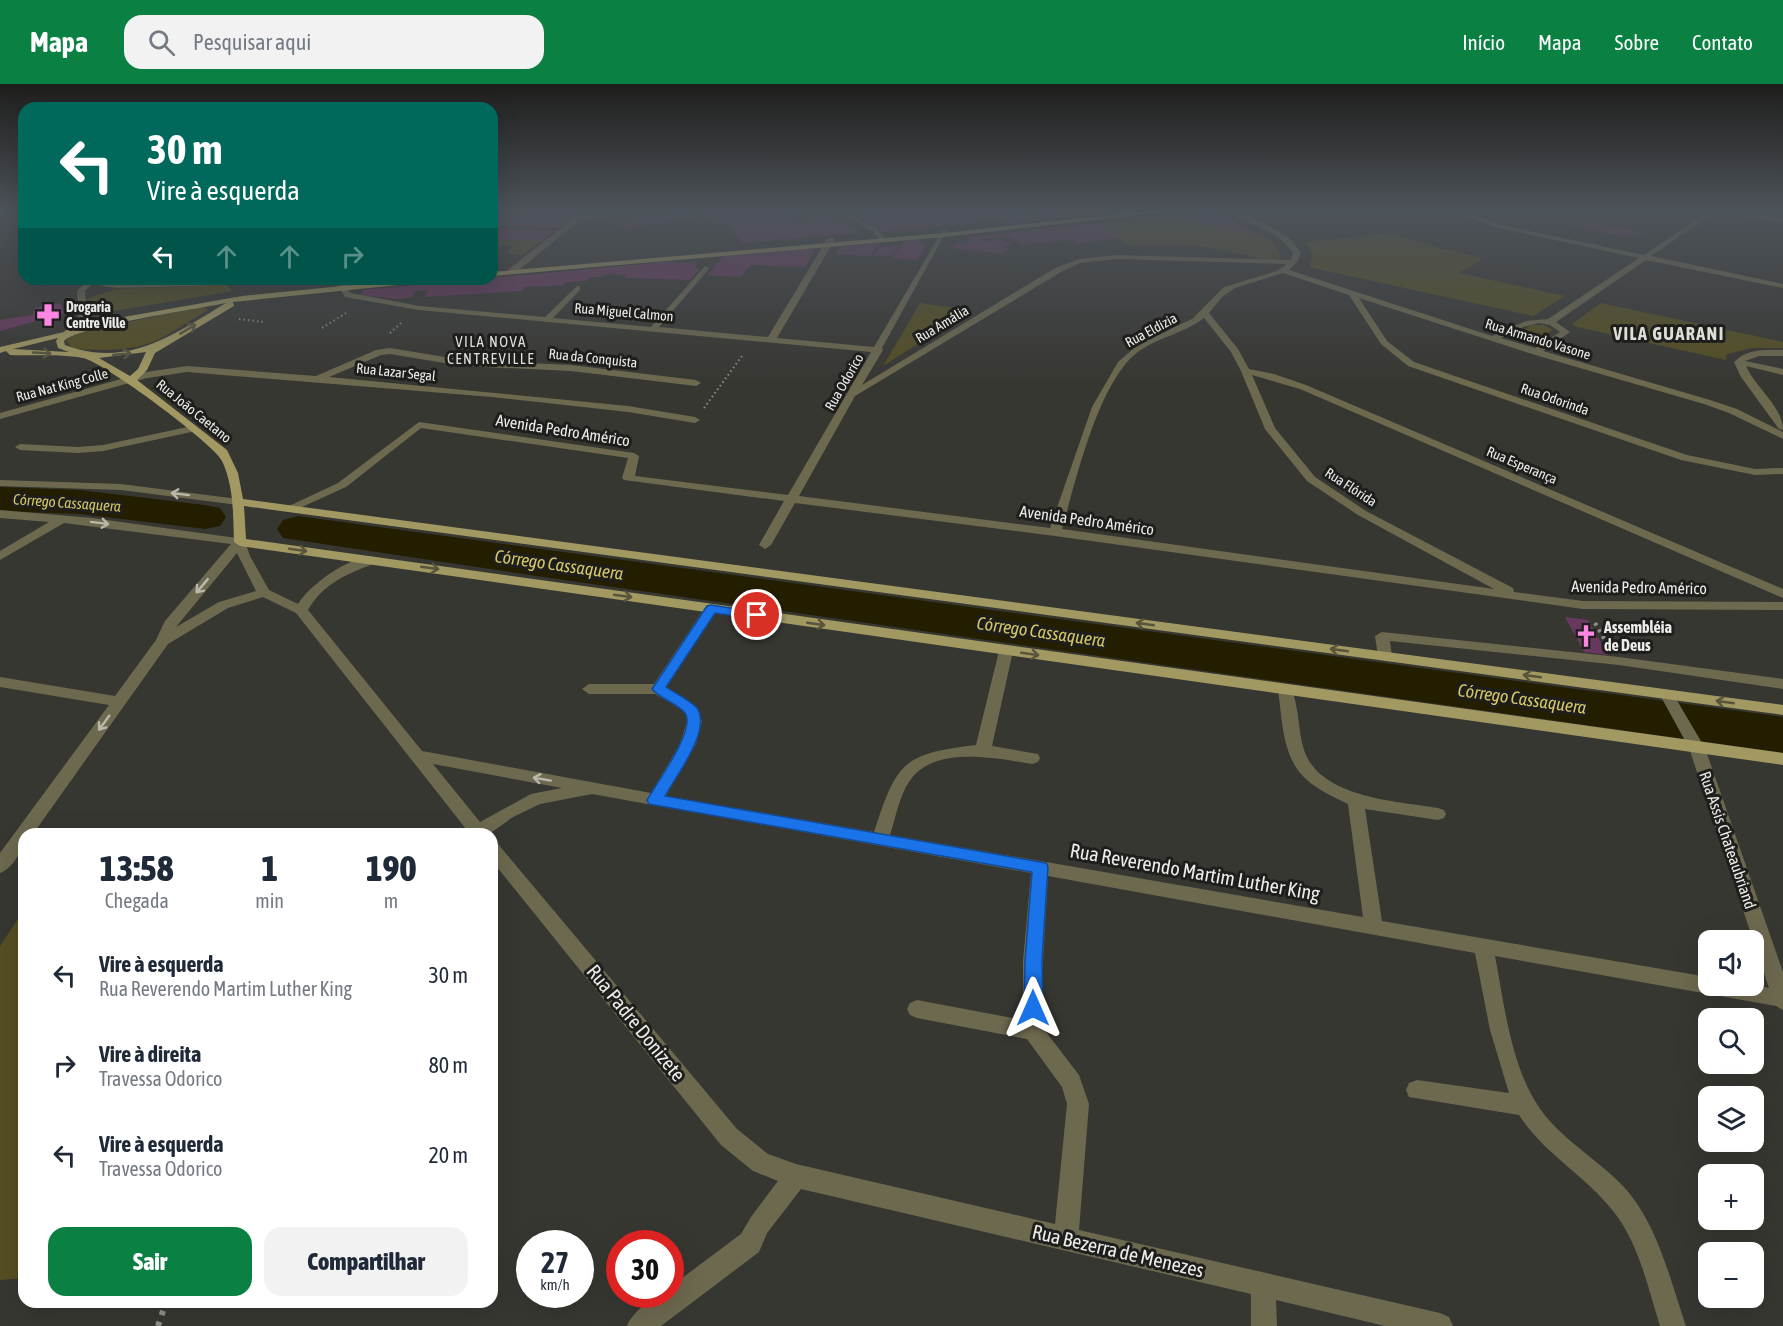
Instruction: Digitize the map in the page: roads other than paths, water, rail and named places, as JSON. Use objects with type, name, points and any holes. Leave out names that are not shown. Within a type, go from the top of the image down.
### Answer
[{"type":"main road","points":[[498,273],[565,267]]},
{"type":"main road","points":[[0,341],[78,322],[243,295],[336,285]]},
{"type":"main road","points":[[0,350],[65,333],[243,295]]},
{"type":"main road","name":"Rua João Caetano","points":[[131,380],[142,370],[147,356],[159,346],[243,295]]},
{"type":"main road","points":[[65,333],[78,322]]},
{"type":"main road","name":"Rua João Caetano","points":[[65,333],[60,341],[61,346],[104,363],[131,380],[223,452],[228,459],[238,502],[240,542]]},
{"type":"main road","points":[[0,350],[84,355],[129,354],[159,346]]},
{"type":"main road","points":[[238,502],[1384,656],[1671,701],[1783,710]]},
{"type":"main road","points":[[240,542],[1783,759]]},
{"type":"street","points":[[511,272],[517,267]]},
{"type":"street","points":[[771,340],[815,267]]},
{"type":"street","name":"Rua Odorico","points":[[765,545],[925,267]]},
{"type":"street","name":"Rua Amália","points":[[853,394],[1065,267]]},
{"type":"street","name":"Rua Eldizia","points":[[1055,532],[1091,416],[1119,369],[1133,351],[1183,328],[1205,314],[1214,299],[1224,290],[1284,271],[1287,267]]},
{"type":"street","points":[[1548,323],[1631,267]]},
{"type":"street","points":[[1693,267],[1783,286]]},
{"type":"street","points":[[654,328],[705,268]]},
{"type":"street","name":"Rua Armando Vasone","points":[[1284,271],[1493,339],[1707,402],[1733,411],[1783,436]]},
{"type":"street","points":[[78,322],[83,316],[85,297],[81,291],[87,285]]},
{"type":"street","points":[[99,285],[153,285]]},
{"type":"street","points":[[235,285],[239,286],[243,295]]},
{"type":"street","name":"Rua Miguel Calmon","points":[[345,285],[348,295],[419,308],[879,350]]},
{"type":"street","points":[[98,292],[116,286]]},
{"type":"street","points":[[548,318],[577,288]]},
{"type":"street","name":"Rua Odorinda","points":[[1352,293],[1386,346],[1398,357],[1411,364],[1694,460],[1755,472],[1783,471]]},
{"type":"street","name":"Rua Flórida","points":[[1205,314],[1235,351],[1246,371],[1270,429],[1311,479],[1362,513],[1519,596]]},
{"type":"street","points":[[1493,339],[1522,322],[1548,323],[1566,332],[1535,352]]},
{"type":"street","name":"Rua da Conquista","points":[[314,380],[370,356],[390,351],[463,363],[571,368],[696,383]]},
{"type":"street","points":[[1739,362],[1742,358],[1756,354],[1783,353]]},
{"type":"street","points":[[1739,362],[1783,372]]},
{"type":"street","points":[[1739,362],[1746,377],[1783,427]]},
{"type":"street","name":"Rua Lazar Segal","points":[[131,380],[169,370],[187,369],[380,383],[628,409],[695,420]]},
{"type":"street","name":"Rua Esperança","points":[[1246,371],[1303,387],[1783,594]]},
{"type":"street","name":"Rua Nat King Colle","points":[[0,416],[131,380]]},
{"type":"street","name":"Avenida Pedro Américo","points":[[291,509],[342,484],[418,425],[634,456],[633,467],[628,478],[1055,532],[1583,605],[1783,606]]},
{"type":"street","points":[[20,447],[78,450],[104,448],[192,429]]},
{"type":"street","points":[[0,483],[121,487],[238,502]]},
{"type":"street","points":[[0,514],[62,519],[240,542]]},
{"type":"street","points":[[0,556],[62,519]]},
{"type":"street","points":[[240,542],[244,556],[264,592],[301,610],[475,828]]},
{"type":"street","points":[[28,828],[163,641],[170,624],[240,542]]},
{"type":"street","points":[[301,610],[307,597],[316,587],[346,570],[372,560]]},
{"type":"street","points":[[163,641],[221,605],[264,592]]},
{"type":"street","points":[[658,689],[711,609]]},
{"type":"street","points":[[1384,656],[1382,636],[1619,661],[1783,684]]},
{"type":"street","points":[[983,750],[1006,651]]},
{"type":"street","points":[[0,682],[119,702]]},
{"type":"street","points":[[589,688],[658,689],[691,710],[695,720],[692,736],[655,800]]},
{"type":"street","points":[[1285,690],[1297,749],[1305,768],[1313,776],[1356,801],[1438,814]]},
{"type":"street","name":"Rua Assis Chateaubriand","points":[[1671,701],[1697,748],[1783,1000]]},
{"type":"street","points":[[880,839],[902,778],[910,769],[926,759],[983,750],[1032,758]]},
{"type":"street","name":"Rua Reverendo Martim Luther King","points":[[415,755],[655,800],[1783,1000]]},
{"type":"street","name":"Rua Reverendo Martim Luther King","points":[[486,828],[507,813],[537,798],[600,789]]},
{"type":"street","points":[[1356,801],[1374,927]]},
{"type":"street","points":[[0,866],[18,841]]},
{"type":"street","name":"Rua Padre Donizete","points":[[498,856],[729,1137],[761,1163],[796,1176]]},
{"type":"street","points":[[1040,867],[1034,961],[1033,1031],[1071,1082],[1078,1104],[1066,1240]]},
{"type":"street","points":[[1483,946],[1511,1065],[1526,1106],[1537,1124],[1623,1204],[1636,1224],[1673,1326]]},
{"type":"street","points":[[917,1009],[1033,1031]]},
{"type":"street","points":[[1417,1090],[1526,1106]]},
{"type":"street","points":[[640,1326],[750,1243],[759,1225],[796,1176]]},
{"type":"street","name":"Rua Bezerra de Menezes","points":[[796,1176],[1440,1326]]},
{"type":"street","points":[[1263,1285],[1264,1326]]},
{"type":"waterway","name":"Córrego Cassaquera","points":[[0,499],[80,502],[205,517]]},
{"type":"waterway","name":"Córrego Cassaquera","points":[[298,529],[1783,735]]},
{"type":"place","name":"Drogaria Centre Ville","points":[[48,315]]},
{"type":"place","name":"Assembléia de Deus","points":[[1586,636]]},
{"type":"district","name":"VILA GUARANI","points":[[1669,334]]},
{"type":"district","name":"VILA NOVA CENTREVILLE","points":[[491,350]]}]
